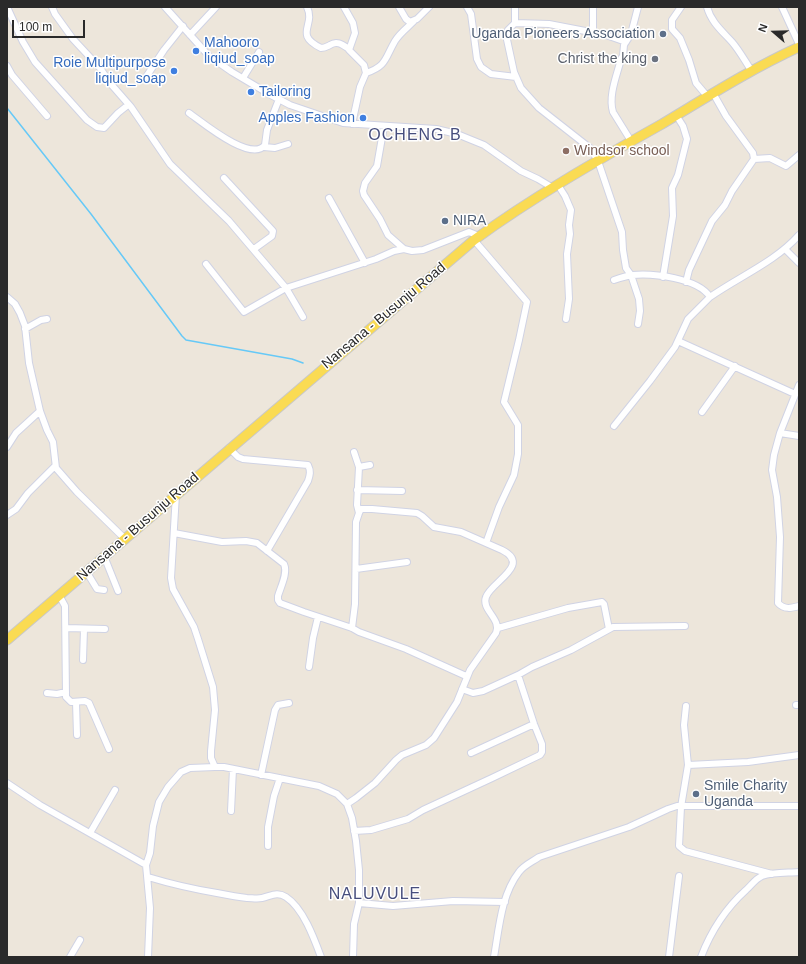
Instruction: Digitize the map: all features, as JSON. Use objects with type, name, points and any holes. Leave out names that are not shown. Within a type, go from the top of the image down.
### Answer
[{"type":"main road","name":"Nansana - Busunju Road","points":[[7,640],[176,493],[477,238],[555,187],[631,141],[751,70],[799,46]]},
{"type":"street","points":[[7,7],[23,42],[35,62],[87,120],[97,127],[104,128],[128,105]]},
{"type":"street","points":[[52,7],[55,14],[74,39],[100,68],[137,115],[170,164],[218,210],[254,249],[286,288],[304,317]]},
{"type":"street","points":[[165,7],[209,56],[243,78],[290,105],[333,120],[352,124],[436,129],[457,134],[484,145],[521,171],[555,187],[565,196],[571,210],[569,225],[570,242],[567,254],[569,299],[566,319]]},
{"type":"street","points":[[190,35],[216,7]]},
{"type":"street","points":[[307,7],[310,17],[306,33],[307,38],[321,48],[326,48],[333,43],[337,43],[349,49],[364,65],[366,73],[360,87],[352,124]]},
{"type":"street","points":[[344,7],[356,32],[349,49]]},
{"type":"street","points":[[399,7],[407,21],[413,22]]},
{"type":"street","points":[[366,73],[382,66],[395,41],[429,7]]},
{"type":"street","points":[[467,7],[472,14],[477,59],[480,67],[491,74],[516,78]]},
{"type":"street","points":[[515,7],[515,23],[508,30],[506,35],[516,78],[521,88],[538,108],[590,148],[598,161],[622,232],[623,256],[626,268],[631,275],[639,299],[640,310],[638,324]]},
{"type":"street","points":[[593,7],[593,32]]},
{"type":"street","points":[[631,141],[611,107],[612,87],[620,59],[623,56],[624,45],[633,29],[633,21],[638,7]]},
{"type":"street","points":[[681,7],[672,20],[672,29],[680,38],[696,83],[710,95],[753,153],[754,159],[732,191],[725,205],[712,221],[689,270],[686,282]]},
{"type":"street","points":[[707,7],[712,19],[719,29],[733,43],[751,70]]},
{"type":"street","points":[[782,7],[799,46]]},
{"type":"street","points":[[515,23],[549,24],[593,32],[626,42]]},
{"type":"street","points":[[146,77],[164,50],[183,26]]},
{"type":"street","points":[[243,78],[259,52]]},
{"type":"street","points":[[7,66],[12,75],[47,116]]},
{"type":"street","points":[[264,147],[267,130],[279,99]]},
{"type":"street","points":[[189,113],[240,147],[258,149],[264,147],[275,148],[288,144]]},
{"type":"street","points":[[663,276],[673,216],[672,188],[678,175],[687,139],[683,126],[676,115]]},
{"type":"street","points":[[384,126],[377,166],[365,183],[363,191],[364,196],[380,218],[388,236],[404,249],[412,251],[424,250],[469,232],[477,238],[526,302],[504,402],[518,425],[518,454],[514,475],[499,507],[486,543]]},
{"type":"street","points":[[754,159],[770,158],[786,166],[799,155]]},
{"type":"street","points":[[224,178],[273,231],[272,236],[254,249]]},
{"type":"street","points":[[329,198],[365,263]]},
{"type":"street","points":[[614,426],[650,381],[678,340],[688,319],[710,297],[728,284],[746,276],[764,264],[785,249],[799,235]]},
{"type":"street","points":[[206,264],[244,312],[286,288],[365,263],[394,251],[404,249]]},
{"type":"street","points":[[785,249],[799,263]]},
{"type":"street","points":[[614,280],[631,275],[663,276],[695,285],[710,297]]},
{"type":"street","points":[[7,297],[15,304],[20,313],[25,329],[29,363],[40,411],[53,442],[55,466],[77,492],[124,538]]},
{"type":"street","points":[[25,329],[41,320],[47,319]]},
{"type":"street","points":[[678,340],[794,394]]},
{"type":"street","points":[[702,412],[735,366]]},
{"type":"street","points":[[799,385],[794,394],[780,433],[774,455],[772,470],[777,497],[780,537],[778,604],[784,607],[799,606]]},
{"type":"street","points":[[7,447],[16,433],[40,411]]},
{"type":"street","points":[[780,433],[799,436]]},
{"type":"street","points":[[229,448],[238,457],[243,459],[308,465],[310,468],[308,481],[267,551]]},
{"type":"street","points":[[354,452],[359,467],[357,505],[359,513]]},
{"type":"street","points":[[359,467],[370,465]]},
{"type":"street","points":[[7,515],[16,509],[28,493],[55,466]]},
{"type":"street","points":[[357,490],[402,491]]},
{"type":"street","points":[[176,493],[171,578],[173,589],[194,627],[213,687],[215,726],[211,758],[214,767]]},
{"type":"street","points":[[347,804],[375,784],[402,755],[426,745],[434,738],[453,709],[466,676],[496,633],[498,628],[495,619],[486,604],[486,596],[491,589],[507,575],[512,562],[506,552],[461,532],[434,527],[417,513],[366,508],[361,509],[356,522],[355,604],[352,628]]},
{"type":"street","points":[[174,533],[222,542],[246,541],[257,543],[284,564],[286,569],[278,600],[280,603],[352,628],[406,649],[466,676]]},
{"type":"street","points":[[104,556],[118,591]]},
{"type":"street","points":[[356,569],[407,562]]},
{"type":"street","points":[[86,571],[97,589],[104,590]]},
{"type":"street","points":[[59,594],[65,606],[66,696],[69,701],[85,701],[89,703],[109,749]]},
{"type":"street","points":[[498,628],[568,608],[602,602],[604,604],[609,629]]},
{"type":"street","points":[[309,668],[313,638],[318,617]]},
{"type":"street","points":[[462,689],[473,693],[483,691],[571,650],[615,627],[685,626]]},
{"type":"street","points":[[66,628],[104,629]]},
{"type":"street","points":[[82,660],[84,629]]},
{"type":"street","points":[[354,831],[371,830],[408,819],[423,810],[537,757],[542,752],[543,748],[518,675]]},
{"type":"street","points":[[47,693],[57,694],[66,692]]},
{"type":"street","points":[[76,702],[77,734]]},
{"type":"street","points":[[261,775],[275,710],[278,705],[289,703]]},
{"type":"street","points":[[686,706],[684,725],[688,765],[681,807],[679,846],[682,850],[772,874]]},
{"type":"street","points":[[471,753],[534,724]]},
{"type":"street","points":[[688,765],[748,762],[799,755]]},
{"type":"street","points":[[148,957],[150,908],[146,866],[150,853],[156,811],[163,794],[181,772],[190,768],[214,767],[233,769],[318,786],[337,794],[347,804],[354,831],[358,856],[359,903],[354,929],[353,957]]},
{"type":"street","points":[[231,811],[233,769]]},
{"type":"street","points":[[268,846],[268,827],[274,796],[280,778]]},
{"type":"street","points":[[7,783],[40,805],[146,866]]},
{"type":"street","points":[[90,833],[115,790]]},
{"type":"street","points":[[494,957],[508,891],[519,872],[539,858],[629,827],[677,806],[799,806]]},
{"type":"street","points":[[701,957],[707,942],[725,912],[735,900],[760,877],[772,874],[799,872]]},
{"type":"street","points":[[669,957],[678,876]]},
{"type":"street","points":[[148,877],[177,886],[243,898],[256,899],[271,894],[281,894],[286,897],[295,907],[307,924],[321,957]]},
{"type":"street","points":[[359,903],[393,906],[453,901],[505,902]]},
{"type":"street","points":[[70,957],[80,940]]},
{"type":"waterway","points":[[7,108],[91,214],[186,340],[292,359],[303,363]]},
{"type":"place","name":"Uganda Pioneers Association","points":[[663,34]]},
{"type":"place","name":"Mahooro liqiud_soap","points":[[196,51]]},
{"type":"place","name":"Christ the king","points":[[655,59]]},
{"type":"place","name":"Roie Multipurpose liqiud_soap","points":[[174,71]]},
{"type":"place","name":"Tailoring","points":[[251,92]]},
{"type":"place","name":"Apples Fashion","points":[[363,118]]},
{"type":"place","name":"Windsor school","points":[[566,151]]},
{"type":"place","name":"NIRA","points":[[445,221]]},
{"type":"place","name":"Smile Charity Uganda","points":[[696,794]]},
{"type":"district","name":"OCHENG B","points":[[415,136]]},
{"type":"district","name":"NALUVULE","points":[[375,895]]}]
